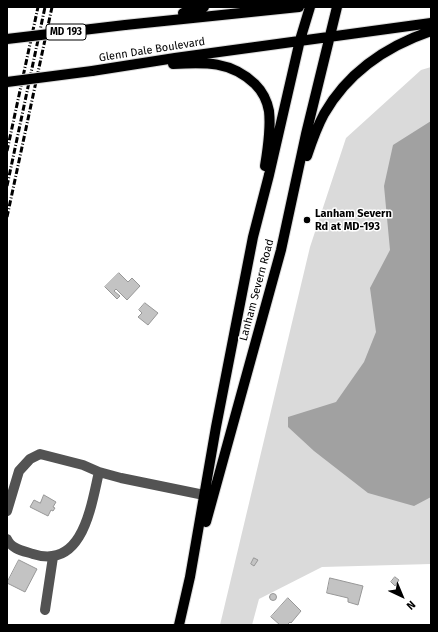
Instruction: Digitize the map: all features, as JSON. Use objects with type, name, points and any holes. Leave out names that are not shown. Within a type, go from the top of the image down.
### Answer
[{"type":"main road","points":[[125,25],[204,7]]},
{"type":"main road","name":"MD 193","points":[[7,39],[299,7]]},
{"type":"main road","name":"Lanham Severn Road","points":[[190,577],[216,426],[253,237],[300,40],[310,7]]},
{"type":"main road","name":"Lanham Severn Road","points":[[179,625],[190,577],[281,250],[306,134],[337,7]]},
{"type":"main road","name":"Glenn Dale Boulevard","points":[[7,82],[300,40],[431,23]]},
{"type":"main road","points":[[281,250],[307,156],[324,114],[335,98],[372,60],[398,45],[431,31]]},
{"type":"main road","points":[[92,71],[192,63],[215,64],[235,69],[244,74],[260,89],[269,110],[270,126],[267,157],[253,237]]},
{"type":"lane","points":[[7,511],[19,471],[30,459],[40,454],[84,465],[99,472],[121,478],[204,495]]},
{"type":"lane","points":[[7,539],[13,547],[46,557],[53,557],[66,551],[74,544],[80,535],[88,518],[99,472]]},
{"type":"lane","points":[[45,610],[53,557]]},
{"type":"shaded area","points":[[431,67],[431,564],[322,567],[259,599],[252,625],[220,625],[310,247],[346,138],[421,70]]},
{"type":"shaded area","points":[[431,121],[431,497],[414,506],[368,493],[314,451],[288,427],[288,417],[336,402],[364,362],[376,332],[370,288],[390,250],[384,186],[393,145]]},
{"type":"building","points":[[119,273],[128,282],[132,278],[140,286],[127,300],[116,289],[114,291],[120,296],[117,299],[105,287]]},
{"type":"building","points":[[145,303],[158,313],[148,325],[138,317],[142,313],[139,310]]},
{"type":"building","points":[[44,495],[56,502],[53,507],[55,508],[53,511],[51,510],[48,516],[30,507],[34,500],[40,503]]},
{"type":"building","points":[[254,558],[258,560],[254,566],[251,564]]},
{"type":"building","points":[[19,560],[37,569],[25,592],[7,583]]},
{"type":"building","points":[[395,577],[399,580],[395,586],[391,582]]},
{"type":"building","points":[[330,578],[363,586],[358,605],[348,602],[348,598],[327,593]]},
{"type":"building","points":[[273,594],[276,597],[273,600],[270,597]]},
{"type":"building","points":[[288,598],[301,611],[291,623],[290,622],[287,625],[280,625],[271,617]]},
{"type":"railway","points":[[7,151],[38,7]]},
{"type":"railway","points":[[7,186],[45,7]]},
{"type":"railway","points":[[7,217],[52,7]]},
{"type":"place","name":"Lanham Severn Rd at MD-193","points":[[307,220]]}]
